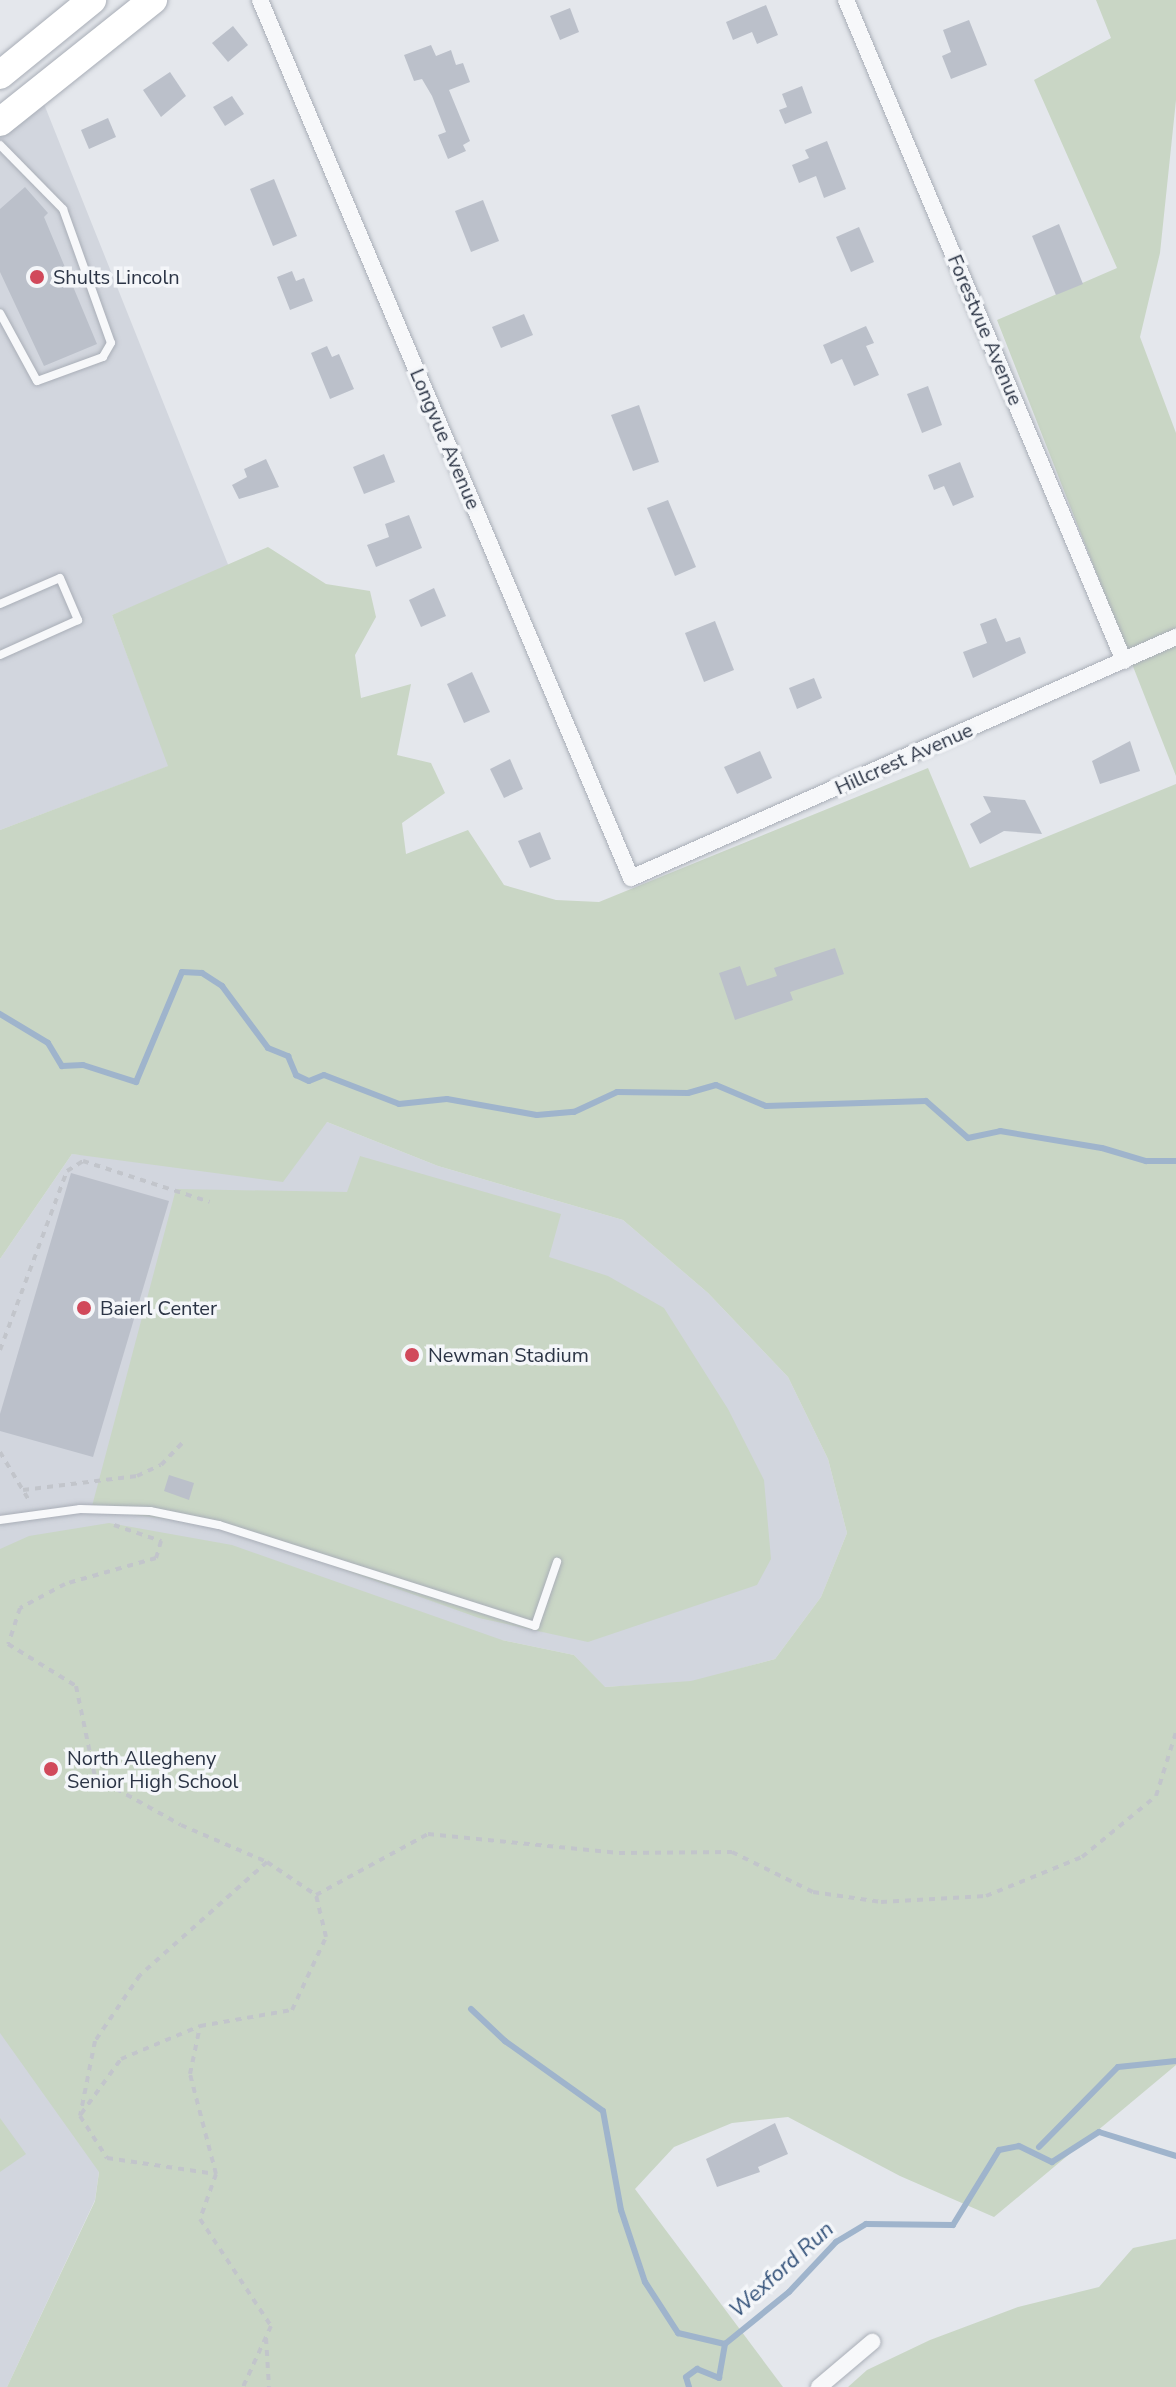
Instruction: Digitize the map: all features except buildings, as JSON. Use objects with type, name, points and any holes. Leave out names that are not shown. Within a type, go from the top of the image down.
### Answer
[{"type":"highway","points":[[0,122],[153,0]]},
{"type":"highway","points":[[0,75],[82,3]]},
{"type":"street","name":"Longvue Avenue","points":[[260,0],[631,878]]},
{"type":"street","name":"Forestvue Avenue","points":[[846,0],[1124,661]]},
{"type":"street","name":"Hillcrest Avenue","points":[[631,878],[1176,637]]},
{"type":"street","points":[[819,2387],[872,2342]]},
{"type":"lane","points":[[0,145],[63,209],[111,343],[103,357],[37,381],[0,313]]},
{"type":"lane","points":[[0,604],[60,578],[78,620],[0,655]]},
{"type":"lane","points":[[0,1520],[36,1513],[150,1511],[219,1525],[535,1626],[557,1562]]},
{"type":"path","points":[[0,1350],[67,1171],[83,1161],[210,1202]]},
{"type":"path","points":[[23,1490],[137,1476],[161,1465],[184,1441]]},
{"type":"path","points":[[0,1452],[36,1513]]},
{"type":"path","points":[[80,2116],[121,2059],[200,2026],[292,2010],[326,1937],[316,1895],[267,1862],[181,1825],[95,1777],[76,1686],[8,1644],[20,1608],[65,1584],[156,1558],[161,1541],[109,1523]]},
{"type":"path","points":[[316,1895],[428,1834],[619,1853],[732,1852],[813,1892],[881,1902],[986,1896],[1082,1857],[1156,1796],[1176,1732]]},
{"type":"path","points":[[216,2174],[107,2158],[80,2116],[95,2041],[140,1975],[267,1862]]},
{"type":"path","points":[[200,2026],[190,2074],[216,2174],[200,2219],[271,2326],[243,2387]]},
{"type":"path","points":[[266,2337],[269,2387]]},
{"type":"shaded area","points":[[38,89],[229,567],[112,615],[169,766],[0,830],[0,122]]},
{"type":"shaded area","name":"North Allegheny Senior High School","points":[[327,1122],[438,1166],[623,1220],[708,1293],[788,1377],[828,1459],[847,1533],[821,1597],[775,1659],[691,1682],[604,1687],[574,1655],[502,1640],[107,2114],[95,2200],[7,2387],[0,2387],[0,1259],[72,1154],[130,1159]]},
{"type":"green space","points":[[1096,0],[1176,0],[1176,100],[1160,253],[1140,337],[1176,433],[1176,776],[997,320],[1117,268],[1034,80],[1111,38]]},
{"type":"green space","points":[[268,547],[326,584],[370,591],[376,617],[355,655],[361,698],[411,684],[397,755],[431,763],[445,793],[402,823],[406,854],[468,830],[504,885],[556,900],[599,902],[928,768],[970,868],[1176,784],[1176,2065],[994,2217],[900,2176],[788,2117],[732,2123],[674,2147],[635,2189],[783,2387],[7,2387],[95,2201],[99,2172],[0,2033],[0,1549],[29,1536],[109,1523],[232,1545],[502,1640],[574,1655],[605,1687],[691,1681],[775,1659],[821,1597],[847,1533],[828,1459],[788,1377],[708,1293],[623,1220],[438,1166],[327,1122],[283,1182],[72,1154],[0,1259],[0,830],[168,766],[112,615]]},
{"type":"green space","name":"Newman Stadium","points":[[360,1156],[561,1214],[549,1257],[608,1276],[664,1308],[728,1409],[764,1480],[771,1559],[757,1585],[588,1642],[479,1618],[219,1525],[91,1510],[176,1189],[347,1192]]},
{"type":"green space","points":[[0,2118],[26,2154],[0,2172]]},
{"type":"green space","points":[[1176,2239],[1176,2387],[848,2387],[867,2370],[930,2340],[1018,2307],[1099,2287],[1133,2248]]},
{"type":"waterway","points":[[0,1014],[48,1043],[62,1066],[83,1065],[136,1082],[182,972],[202,973],[222,986],[268,1048],[288,1056],[296,1075],[309,1081],[324,1075],[399,1104],[447,1099],[537,1115],[574,1112],[617,1092],[688,1093],[716,1085],[766,1106],[926,1101],[968,1138],[1000,1131],[1102,1148],[1146,1161],[1176,1161]]},
{"type":"waterway","points":[[471,2009],[505,2041],[603,2111],[621,2210],[645,2282],[678,2333],[725,2344]]},
{"type":"waterway","points":[[1039,2147],[1118,2067],[1176,2061]]},
{"type":"waterway","name":"Wexford Run","points":[[689,2387],[686,2377],[697,2369],[719,2378],[725,2344],[789,2292],[836,2242],[866,2224],[953,2225],[999,2150],[1019,2146],[1052,2162],[1099,2132],[1176,2156]]},
{"type":"place","name":"Shults Lincoln","points":[[37,277]]},
{"type":"place","name":"Baierl Center","points":[[84,1308]]},
{"type":"place","name":"Newman Stadium","points":[[412,1355]]},
{"type":"place","name":"North Allegheny Senior High School","points":[[51,1769]]}]
